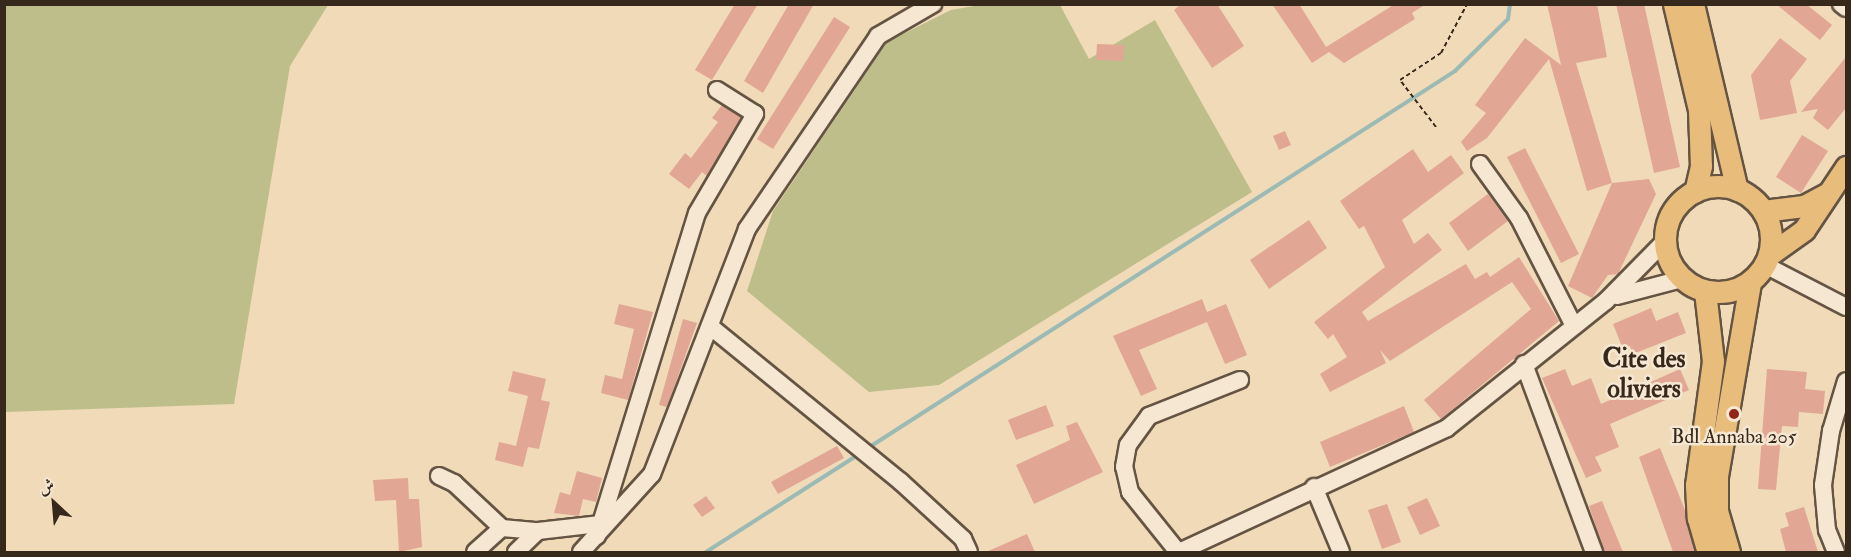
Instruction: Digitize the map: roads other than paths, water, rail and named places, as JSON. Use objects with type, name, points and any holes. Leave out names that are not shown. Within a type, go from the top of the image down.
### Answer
[{"type":"main road","points":[[1674,4],[1700,118],[1701,166],[1695,191]]},
{"type":"main road","points":[[1693,4],[1737,190]]},
{"type":"main road","points":[[1767,260],[1771,232],[1763,211],[1737,190],[1712,186],[1695,191],[1672,212],[1664,242],[1682,279],[1705,291],[1734,290],[1750,282],[1767,260],[1804,231],[1846,167]]},
{"type":"main road","points":[[1763,211],[1804,206],[1828,193]]},
{"type":"main road","points":[[1729,552],[1717,511],[1717,476],[1750,282]]},
{"type":"main road","points":[[1705,291],[1713,361],[1696,485],[1708,552]]},
{"type":"street","points":[[581,552],[652,474],[711,327],[747,229],[878,36],[933,4]]},
{"type":"street","points":[[1841,4],[1846,8]]},
{"type":"street","points":[[598,532],[697,213],[755,114],[717,90]]},
{"type":"street","points":[[1480,164],[1519,218],[1573,324]]},
{"type":"street","points":[[1240,380],[1149,416],[1128,444],[1124,467],[1130,492],[1178,552],[1314,487],[1447,428],[1573,324],[1606,301],[1664,242]]},
{"type":"street","points":[[1767,260],[1846,307]]},
{"type":"street","points":[[1606,301],[1682,279]]},
{"type":"street","points":[[711,327],[837,434],[900,481],[963,539],[969,552]]},
{"type":"street","points":[[1524,364],[1594,552]]},
{"type":"street","points":[[1836,552],[1822,484],[1831,431],[1846,381]]},
{"type":"street","points":[[439,476],[454,483],[502,528],[598,532]]},
{"type":"street","points":[[1314,487],[1341,552]]},
{"type":"street","points":[[475,552],[502,528]]},
{"type":"street","points":[[516,552],[538,531]]},
{"type":"waterway","points":[[868,448],[1455,71],[1508,19],[1510,4]]},
{"type":"waterway","points":[[706,552],[859,454]]},
{"type":"place","name":"Bdl Annaba 205","points":[[1734,414]]},
{"type":"district","name":"Cite des oliviers","points":[[1644,375]]}]
